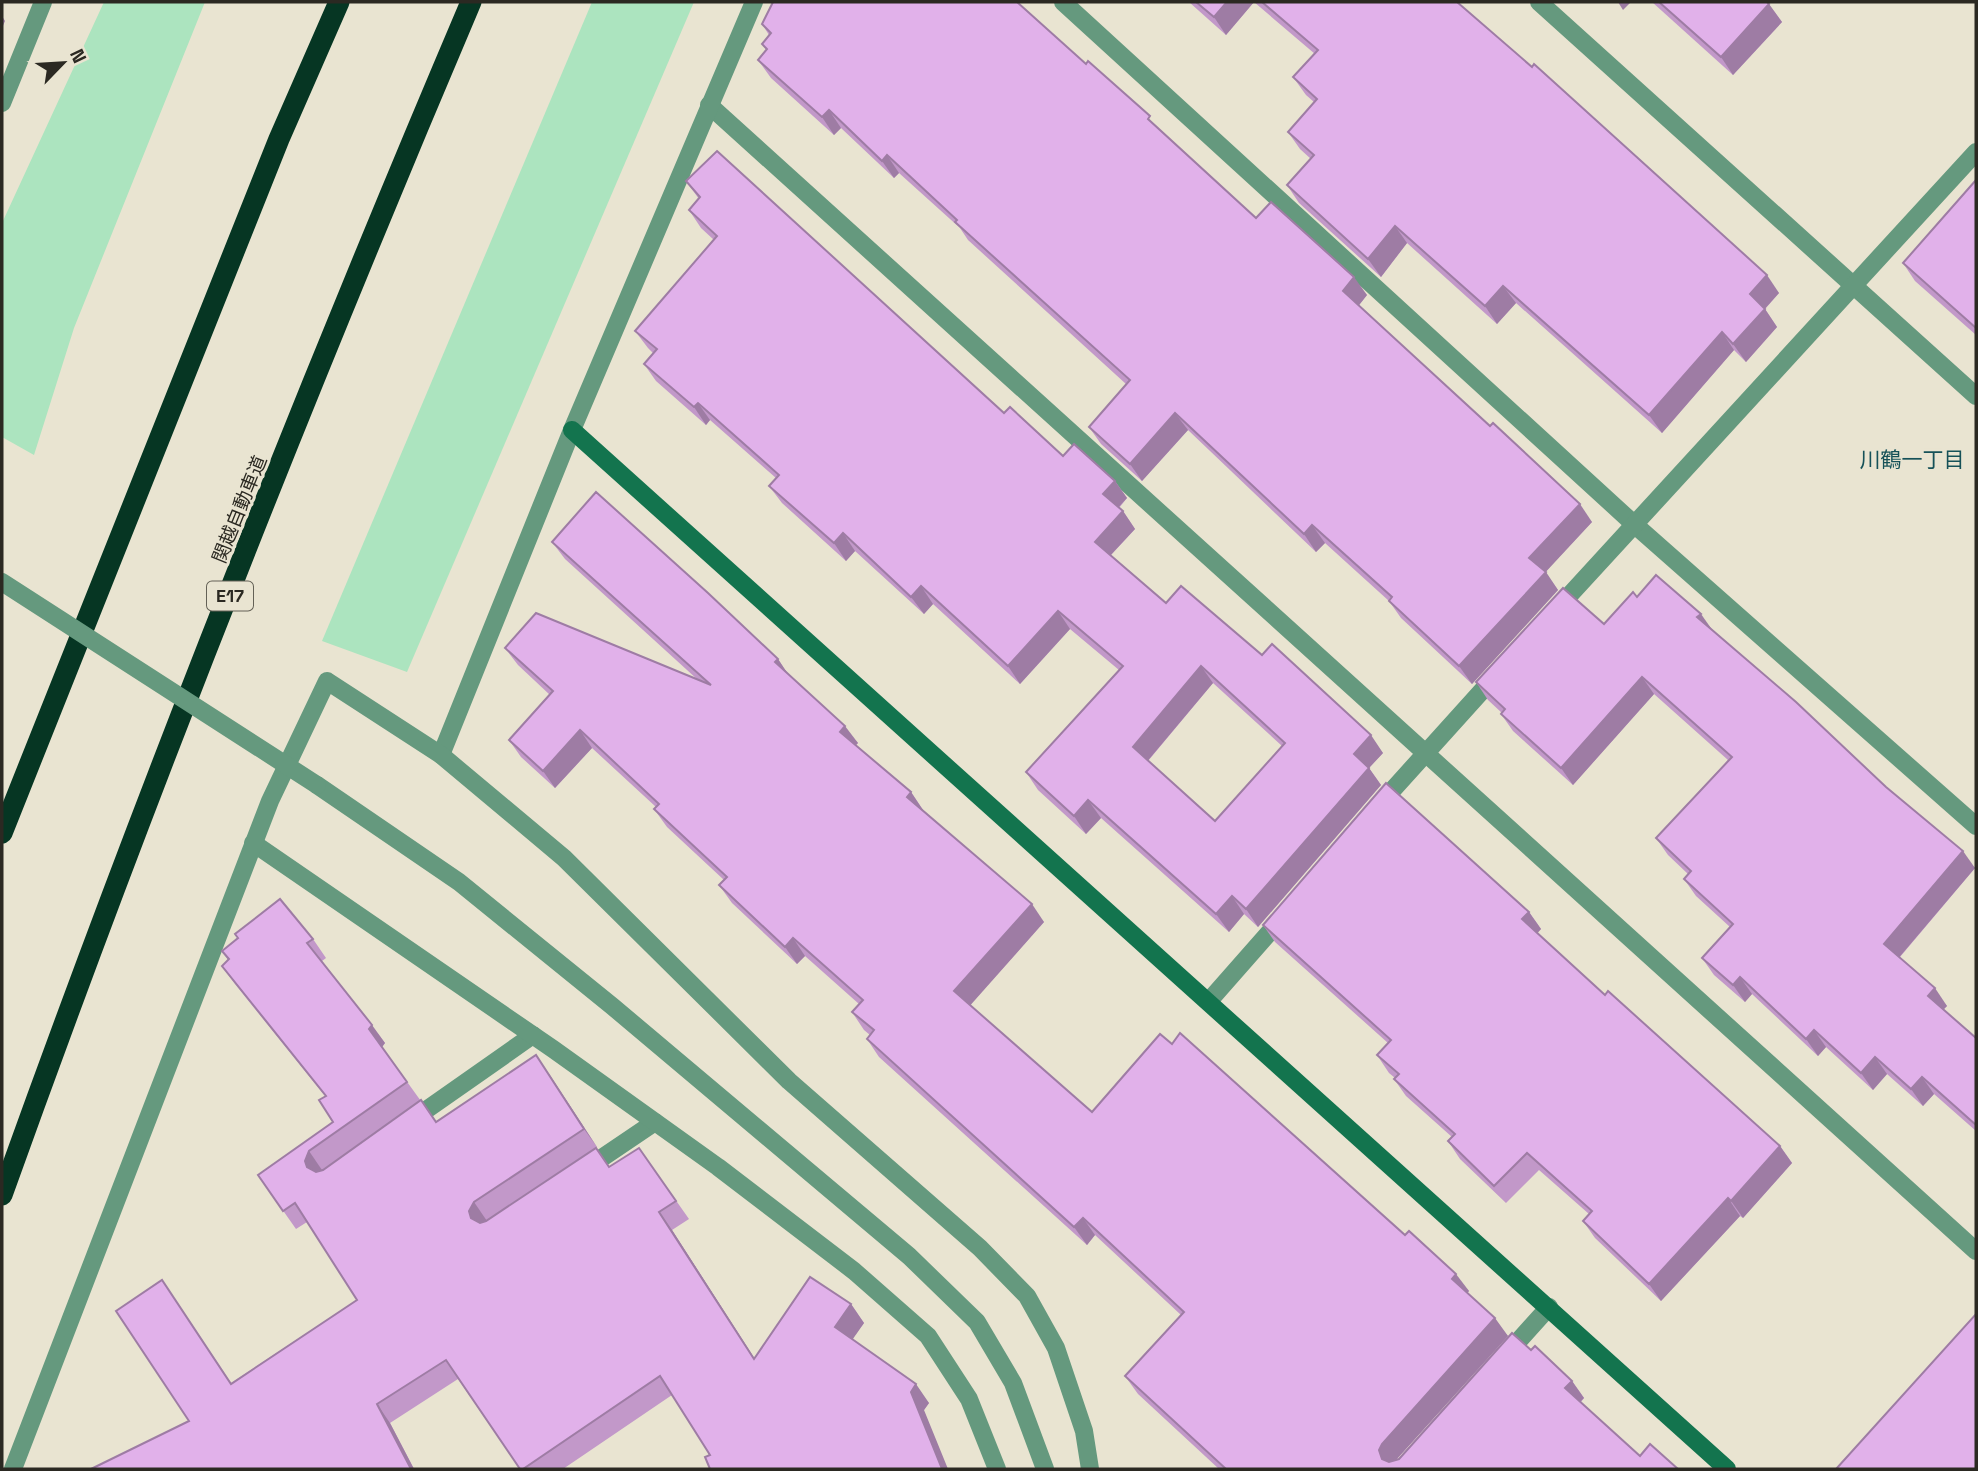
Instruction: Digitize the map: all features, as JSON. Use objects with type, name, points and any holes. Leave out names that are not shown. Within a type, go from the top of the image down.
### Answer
[{"type":"highway","points":[[2,833],[279,139],[339,2]]},
{"type":"highway","name":"関越自動車道","points":[[2,1195],[94,939],[361,263],[471,2]]},
{"type":"street","points":[[2,103],[43,2]]},
{"type":"street","points":[[442,755],[572,430],[754,2]]},
{"type":"street","points":[[1063,2],[1635,524],[1976,826]]},
{"type":"street","points":[[1538,2],[1976,396]]},
{"type":"street","points":[[709,105],[1976,1251]]},
{"type":"street","points":[[1543,624],[1976,152]]},
{"type":"street","points":[[572,430],[1727,1469]]},
{"type":"street","points":[[2,582],[317,785],[459,882],[612,1006],[909,1256],[977,1322],[1013,1383],[1045,1469]]},
{"type":"street","points":[[1370,815],[1507,664]]},
{"type":"street","points":[[13,1469],[253,844],[327,681],[442,755],[564,858],[789,1081],[980,1248],[1027,1296],[1056,1349],[1084,1430],[1090,1469]]},
{"type":"street","points":[[253,844],[533,1035],[655,1122],[854,1271],[928,1336],[969,1399],[997,1469]]},
{"type":"street","points":[[1209,1002],[1299,898]]},
{"type":"street","points":[[397,1131],[533,1035]]},
{"type":"street","points":[[574,1176],[655,1122]]},
{"type":"street","points":[[1494,1368],[1549,1307]]},
{"type":"green space","points":[[104,2],[205,2],[74,328],[34,455],[2,437],[2,223]]},
{"type":"green space","points":[[592,2],[694,2],[407,672],[322,641]]},
{"type":"building","points":[[773,2],[1017,2],[1086,64],[1088,61],[1150,116],[1148,119],[1256,218],[1271,202],[1354,277],[1343,291],[1490,426],[1493,423],[1580,504],[1529,558],[1546,572],[1459,666],[1389,601],[1392,597],[1312,525],[1304,534],[1175,413],[1130,464],[1089,427],[1130,380],[955,222],[957,220],[887,155],[882,161],[829,110],[822,117],[758,60],[767,49],[762,44],[771,33],[762,24]]},
{"type":"building","points":[[1196,2],[1227,2],[1214,17]]},
{"type":"building","points":[[1262,2],[1457,2],[1532,67],[1534,64],[1767,275],[1750,294],[1765,309],[1733,344],[1722,332],[1649,415],[1503,286],[1485,306],[1395,226],[1368,259],[1287,185],[1314,155],[1288,132],[1317,99],[1293,77],[1318,50]]},
{"type":"building","points":[[1659,2],[1767,2],[1769,4],[1721,57]]},
{"type":"building","points":[[717,151],[1004,413],[1010,407],[1063,456],[1074,444],[1115,481],[1103,494],[1123,511],[1095,542],[1166,603],[1181,586],[1262,655],[1272,644],[1371,735],[1354,754],[1369,768],[1246,909],[1232,896],[1216,914],[1088,800],[1074,816],[1026,772],[1123,666],[1058,611],[1008,666],[921,586],[911,597],[843,533],[834,543],[769,486],[779,475],[698,403],[694,407],[644,364],[657,349],[635,331],[717,236],[689,210],[700,197],[686,181]],"holes":[[[1201,666],[1285,743],[1215,821],[1133,747]]]},
{"type":"building","points":[[1976,180],[1976,328],[1903,263]]},
{"type":"building","points":[[596,492],[778,659],[775,662],[845,726],[840,732],[911,792],[907,797],[1032,904],[954,991],[1092,1112],[1160,1034],[1172,1044],[1180,1033],[1405,1235],[1409,1231],[1456,1274],[1452,1279],[1495,1318],[1382,1444],[1379,1450],[1382,1459],[1389,1462],[1399,1459],[1512,1333],[1531,1350],[1535,1346],[1572,1381],[1565,1388],[1640,1456],[1650,1444],[1678,1469],[1226,1469],[1125,1376],[1184,1312],[1083,1218],[1074,1227],[867,1039],[874,1030],[852,1012],[863,1000],[793,938],[785,947],[719,885],[727,877],[654,809],[659,804],[580,730],[543,771],[509,740],[553,691],[505,648],[536,613],[711,685],[552,542]]},
{"type":"building","points":[[1656,575],[1701,614],[1697,617],[1796,702],[1886,787],[1963,851],[1884,944],[1935,988],[1928,996],[1976,1038],[1976,1125],[1922,1077],[1911,1089],[1875,1057],[1861,1073],[1814,1030],[1806,1039],[1740,977],[1733,985],[1702,958],[1733,924],[1684,879],[1691,871],[1656,838],[1732,757],[1642,677],[1561,768],[1501,714],[1505,709],[1476,682],[1563,588],[1604,624],[1633,592],[1637,597]]},
{"type":"building","points":[[1386,783],[1529,912],[1522,919],[1605,995],[1608,991],[1780,1146],[1731,1201],[1728,1198],[1649,1284],[1583,1221],[1592,1211],[1527,1153],[1494,1186],[1448,1141],[1455,1134],[1394,1079],[1399,1074],[1377,1055],[1391,1040],[1263,925]]},
{"type":"building","points":[[280,899],[313,939],[307,943],[372,1025],[369,1029],[407,1082],[309,1151],[305,1161],[307,1167],[316,1172],[323,1170],[421,1100],[436,1122],[536,1055],[584,1129],[474,1202],[469,1211],[471,1218],[480,1223],[486,1221],[596,1148],[609,1167],[639,1148],[676,1201],[659,1212],[754,1359],[810,1277],[851,1304],[835,1327],[916,1384],[911,1392],[942,1469],[710,1469],[705,1457],[710,1455],[660,1376],[520,1469],[446,1360],[377,1404],[411,1469],[91,1469],[189,1421],[116,1311],[162,1280],[231,1384],[357,1300],[295,1203],[283,1211],[258,1175],[333,1122],[319,1100],[326,1096],[222,966],[229,959],[222,951],[238,938],[235,934]]},
{"type":"building","points":[[1976,1314],[1976,1469],[1836,1469]]},
{"type":"district","name":"川鶴一丁目","points":[[1912,460]]}]
